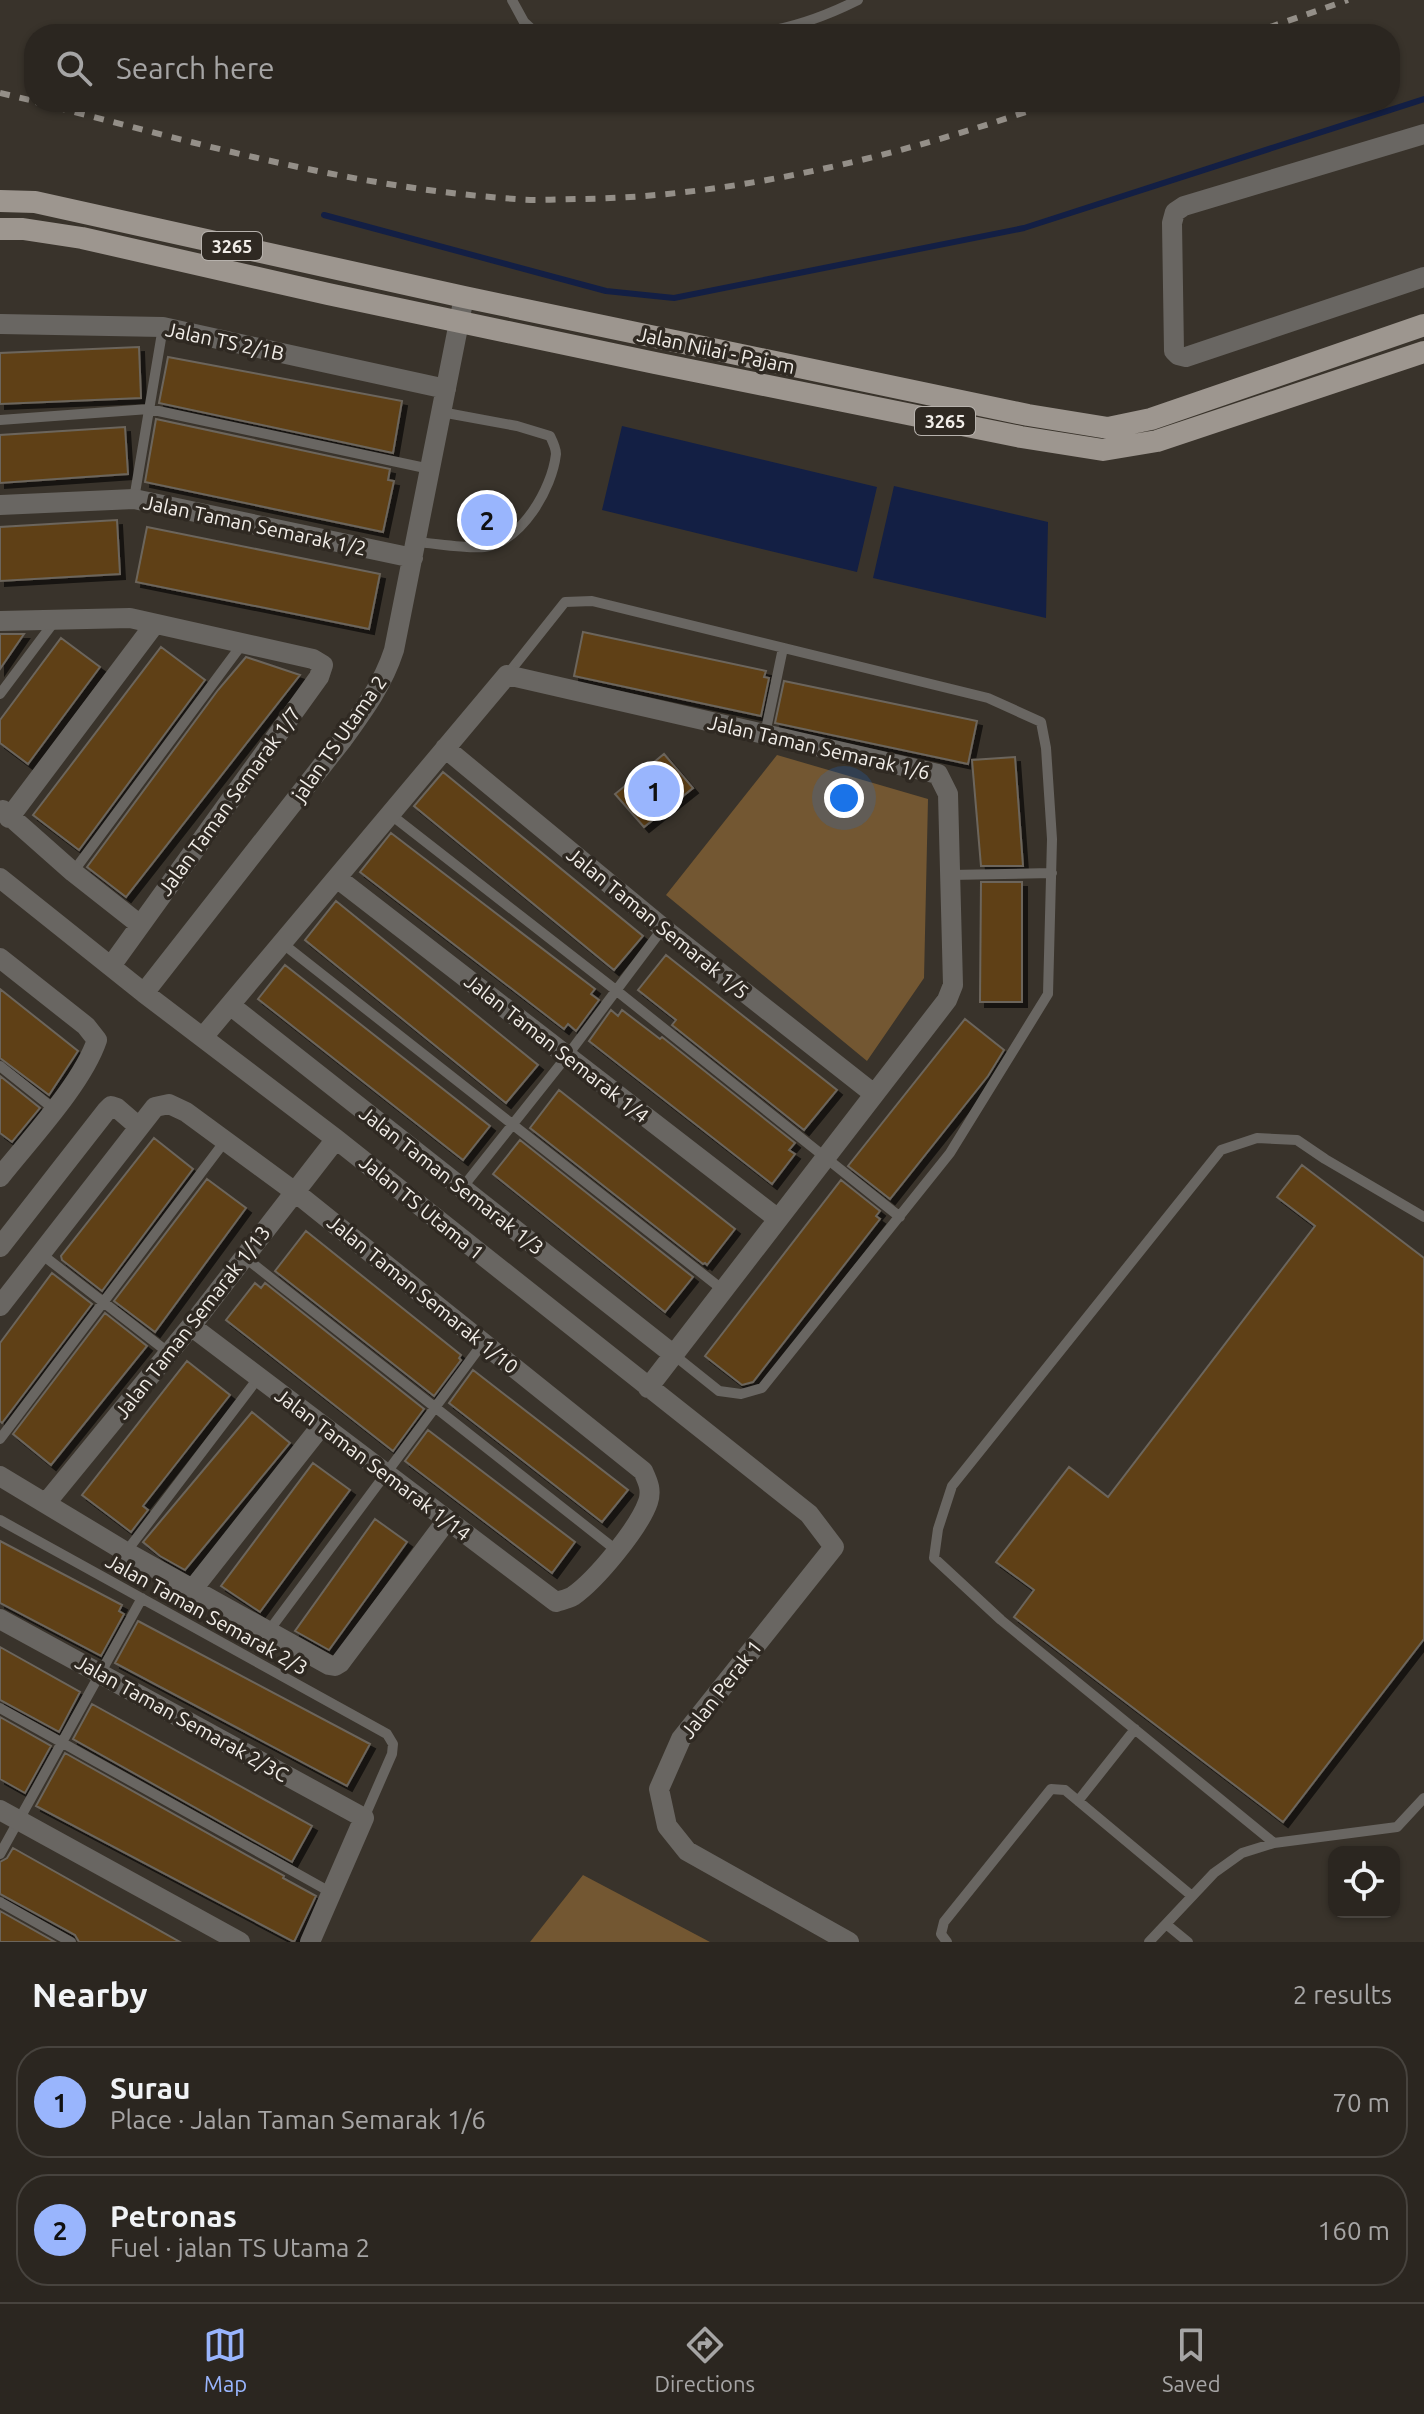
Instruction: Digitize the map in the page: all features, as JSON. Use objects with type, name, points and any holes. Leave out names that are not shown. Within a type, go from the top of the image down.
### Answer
[{"type":"main road","name":"Jalan Nilai - Pajam","points":[[0,201],[35,202],[464,297],[1028,415],[1108,428],[1151,419],[1225,395],[1424,325]]},
{"type":"main road","name":"Jalan Nilai - Pajam","points":[[0,229],[23,229],[82,238],[459,322],[1021,437],[1103,450],[1157,441],[1424,352]]},
{"type":"street","points":[[1424,134],[1184,206],[1175,212],[1172,223],[1174,351],[1186,357],[1424,277]]},
{"type":"street","name":"jalan TS Utama 2","points":[[144,993],[372,699],[387,671],[394,650],[464,297]]},
{"type":"street","name":"Jalan TS 2/1B","points":[[0,324],[163,327],[446,389]]},
{"type":"street","name":"Jalan Taman Semarak 1/2","points":[[0,505],[134,499],[414,550]]},
{"type":"street","points":[[0,621],[130,618],[243,643]]},
{"type":"street","points":[[139,924],[4,812],[154,625]]},
{"type":"street","name":"Jalan Taman Semarak 1/7","points":[[111,966],[319,677],[323,665],[313,659],[243,643]]},
{"type":"street","points":[[203,1037],[507,675]]},
{"type":"street","name":"Jalan Taman Semarak 1/6","points":[[507,675],[938,774],[948,794],[953,985],[947,1000],[648,1388]]},
{"type":"street","name":"Jalan Taman Semarak 1/5","points":[[445,748],[663,928],[874,1094]]},
{"type":"street","name":"Jalan TS Utama 1","points":[[0,878],[144,993],[336,1139],[809,1514],[834,1547]]},
{"type":"street","name":"Jalan Taman Semarak 1/4","points":[[337,878],[778,1219]]},
{"type":"street","points":[[0,958],[86,1026],[97,1040],[91,1057],[54,1109],[0,1176]]},
{"type":"street","name":"Jalan Taman Semarak 1/3","points":[[230,1005],[674,1355]]},
{"type":"street","name":"Jalan Taman Semarak 1/10","points":[[139,1127],[155,1107],[169,1104],[186,1112],[295,1192],[643,1471],[650,1486],[649,1500],[635,1527],[616,1550]]},
{"type":"street","points":[[0,1247],[111,1106],[139,1127],[0,1306]]},
{"type":"street","name":"Jalan Taman Semarak 1/13","points":[[46,1503],[191,1326],[336,1139]]},
{"type":"street","name":"Jalan Taman Semarak 1/14","points":[[191,1326],[556,1602],[571,1598],[616,1550]]},
{"type":"street","points":[[192,1590],[322,1425]]},
{"type":"street","points":[[0,1476],[192,1590],[335,1666],[447,1520]]},
{"type":"street","name":"Jalan Perak 1","points":[[834,1547],[681,1739],[659,1789],[667,1826],[687,1851],[849,1942]]},
{"type":"street","name":"Jalan Taman Semarak 2/3C","points":[[0,1619],[364,1818]]},
{"type":"street","points":[[0,1810],[240,1942]]},
{"type":"street","points":[[310,1942],[364,1818]]},
{"type":"lane","points":[[512,0],[526,24]]},
{"type":"lane","points":[[800,24],[858,0]]},
{"type":"lane","points":[[134,499],[163,327]]},
{"type":"lane","points":[[0,420],[149,409],[430,469]]},
{"type":"lane","points":[[414,550],[485,547],[507,538],[527,520],[544,494],[556,451],[550,436],[517,426],[441,412]]},
{"type":"lane","points":[[507,675],[565,602],[592,601],[988,698],[1041,722],[1046,748],[1052,839],[1048,994],[950,1153],[762,1388],[741,1394],[719,1391],[674,1355]]},
{"type":"lane","points":[[0,694],[54,622]]},
{"type":"lane","points":[[73,872],[243,643]]},
{"type":"lane","points":[[765,734],[783,648]]},
{"type":"lane","points":[[390,814],[900,1217]]},
{"type":"lane","points":[[950,875],[1052,873]]},
{"type":"lane","points":[[462,1188],[663,928]]},
{"type":"lane","points":[[282,943],[723,1290]]},
{"type":"lane","points":[[0,1066],[54,1109]]},
{"type":"lane","points":[[1274,1843],[1001,1620],[934,1558],[938,1529],[952,1486],[1221,1150],[1257,1138],[1297,1140],[1424,1217]]},
{"type":"lane","points":[[0,1439],[225,1141]]},
{"type":"lane","points":[[40,1253],[169,1353]]},
{"type":"lane","points":[[243,1256],[616,1550]]},
{"type":"lane","points":[[268,1632],[483,1343]]},
{"type":"lane","points":[[126,1552],[259,1377]]},
{"type":"lane","name":"Jalan Taman Semarak 2/3","points":[[0,1520],[387,1734],[393,1744],[392,1754],[364,1818]]},
{"type":"lane","points":[[0,1854],[142,1598]]},
{"type":"lane","points":[[0,1708],[332,1893]]},
{"type":"lane","points":[[1078,1801],[1135,1729]]},
{"type":"lane","points":[[947,1942],[941,1934],[944,1922],[1051,1789],[1065,1790],[1192,1896]]},
{"type":"lane","points":[[1149,1942],[1214,1873],[1242,1853],[1274,1843],[1397,1827],[1424,1798]]},
{"type":"lane","points":[[0,1902],[71,1942]]},
{"type":"lane","points":[[1166,1924],[1188,1942]]},
{"type":"shaded area","points":[[777,755],[928,799],[924,978],[867,1061],[666,895]]},
{"type":"shaded area","points":[[583,1875],[710,1942],[530,1942]]},
{"type":"water","points":[[622,426],[877,487],[857,572],[602,510]]},
{"type":"water","points":[[894,486],[1048,522],[1046,618],[873,578]]},
{"type":"building","points":[[139,347],[141,398],[0,404],[0,353]]},
{"type":"building","points":[[168,357],[402,401],[393,453],[159,403]]},
{"type":"building","points":[[156,419],[390,469],[388,480],[394,481],[383,532],[145,482]]},
{"type":"building","points":[[125,427],[128,474],[0,483],[0,435]]},
{"type":"building","points":[[117,520],[120,574],[0,581],[0,527]]},
{"type":"building","points":[[147,527],[380,574],[369,629],[136,582]]},
{"type":"building","points":[[583,632],[766,671],[764,677],[769,678],[761,716],[574,676]]},
{"type":"building","points":[[0,634],[24,634],[0,669]]},
{"type":"building","points":[[61,638],[100,667],[28,764],[0,743],[0,720]]},
{"type":"building","points":[[161,647],[205,680],[79,850],[33,815]]},
{"type":"building","points":[[246,657],[300,675],[126,897],[87,867],[218,690]]},
{"type":"building","points":[[784,681],[977,721],[968,764],[775,723]]},
{"type":"building","points":[[664,754],[693,788],[644,827],[615,794]]},
{"type":"building","points":[[1015,757],[1023,866],[981,866],[972,760]]},
{"type":"building","points":[[443,772],[643,936],[614,970],[414,806]]},
{"type":"building","points":[[391,833],[595,989],[591,994],[599,1000],[576,1031],[568,1024],[564,1029],[360,872]]},
{"type":"building","points":[[981,882],[1022,882],[1022,1002],[980,1002]]},
{"type":"building","points":[[336,901],[538,1065],[506,1103],[305,940]]},
{"type":"building","points":[[666,955],[837,1090],[804,1130],[672,1025],[676,1020],[638,990]]},
{"type":"building","points":[[285,965],[490,1126],[463,1160],[258,999]]},
{"type":"building","points":[[0,989],[78,1051],[49,1095],[0,1058]]},
{"type":"building","points":[[611,1010],[618,1016],[622,1010],[660,1039],[662,1037],[795,1143],[789,1150],[795,1154],[772,1184],[589,1041]]},
{"type":"building","points":[[965,1019],[1004,1050],[988,1076],[890,1199],[848,1166]]},
{"type":"building","points":[[0,1076],[40,1108],[12,1142],[0,1133]]},
{"type":"building","points":[[559,1090],[735,1229],[707,1265],[530,1128]]},
{"type":"building","points":[[154,1138],[193,1169],[102,1291],[61,1256]]},
{"type":"building","points":[[520,1140],[693,1277],[665,1312],[493,1174]]},
{"type":"building","points":[[1302,1165],[1424,1258],[1424,1639],[1283,1822],[1014,1617],[1034,1590],[996,1562],[1069,1467],[1108,1497],[1315,1226],[1277,1197]]},
{"type":"building","points":[[207,1179],[246,1208],[155,1332],[114,1301]]},
{"type":"building","points":[[841,1180],[880,1211],[876,1216],[880,1219],[753,1382],[742,1385],[705,1356]]},
{"type":"building","points":[[306,1231],[461,1355],[461,1360],[434,1396],[275,1271]]},
{"type":"building","points":[[52,1273],[92,1304],[2,1423],[0,1343]]},
{"type":"building","points":[[255,1283],[261,1288],[265,1283],[424,1409],[393,1451],[226,1320]]},
{"type":"building","points":[[105,1313],[147,1346],[51,1465],[13,1434]]},
{"type":"building","points":[[187,1361],[230,1395],[143,1506],[148,1510],[131,1532],[82,1495]]},
{"type":"building","points":[[473,1370],[628,1490],[602,1522],[449,1403]]},
{"type":"building","points":[[252,1412],[290,1443],[185,1570],[143,1542]]},
{"type":"building","points":[[428,1430],[575,1542],[552,1573],[405,1461]]},
{"type":"building","points":[[313,1463],[350,1490],[260,1612],[221,1586]]},
{"type":"building","points":[[375,1519],[407,1542],[329,1650],[295,1631]]},
{"type":"building","points":[[0,1541],[122,1605],[119,1611],[124,1614],[101,1656],[0,1603]]},
{"type":"building","points":[[138,1621],[370,1744],[347,1786],[115,1663]]},
{"type":"building","points":[[0,1647],[80,1692],[59,1732],[0,1700]]},
{"type":"building","points":[[92,1704],[312,1826],[292,1862],[73,1739]]},
{"type":"building","points":[[0,1717],[51,1746],[25,1793],[0,1779]]},
{"type":"building","points":[[65,1753],[316,1896],[294,1942],[36,1806]]},
{"type":"building","points":[[13,1848],[180,1942],[79,1942],[75,1935],[0,1894],[0,1862],[7,1858]]},
{"type":"building","points":[[0,1911],[55,1942],[0,1942]]},
{"type":"waterway","points":[[1400,107],[1424,99]]},
{"type":"waterway","points":[[324,215],[606,291],[674,298],[1024,228],[1384,112]]},
{"type":"railway","points":[[1279,24],[1348,0]]},
{"type":"railway","points":[[0,93],[24,99]]},
{"type":"railway","points":[[75,112],[215,148],[334,174],[455,193],[541,200],[643,196],[763,181],[882,155],[1025,112]]},
{"type":"place","name":"Petronas","points":[[487,520]]},
{"type":"place","name":"Surau","points":[[654,791]]}]
